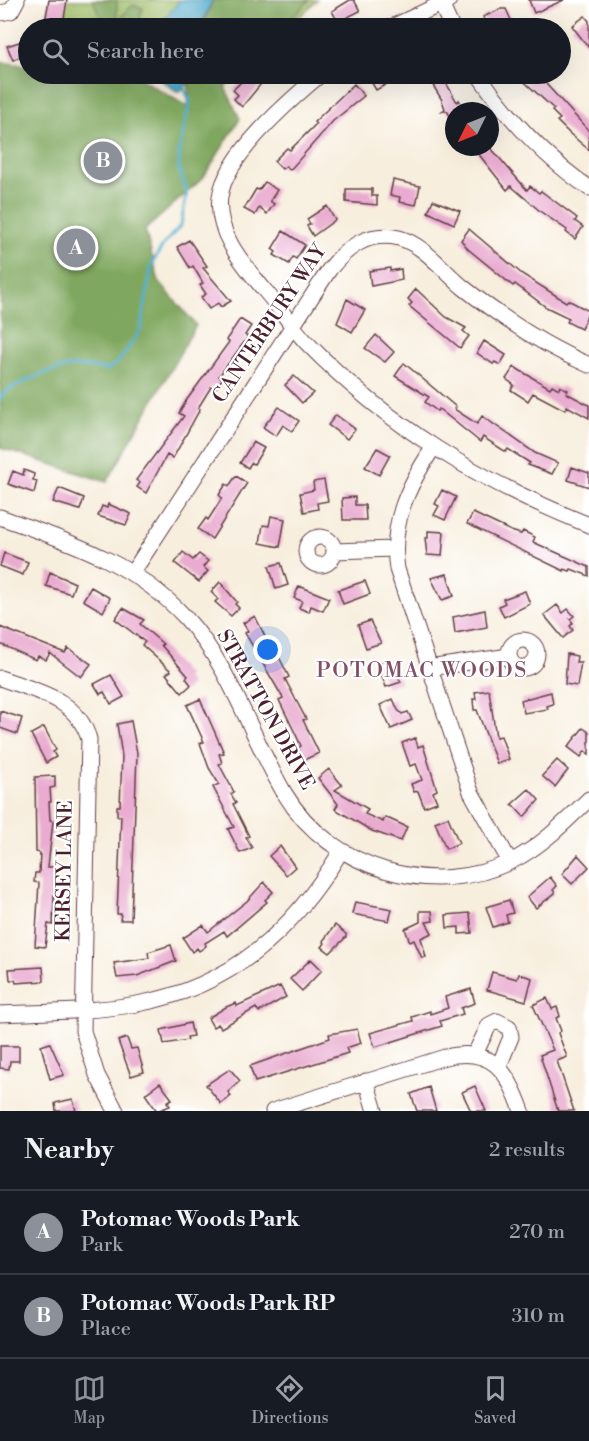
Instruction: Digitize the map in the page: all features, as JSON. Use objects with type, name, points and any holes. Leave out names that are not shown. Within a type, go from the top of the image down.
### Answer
[{"type":"street","points":[[0,13],[11,11],[17,0]]},
{"type":"street","points":[[411,18],[445,2],[449,18]]},
{"type":"street","points":[[310,84],[284,107],[234,161],[220,197],[222,225],[231,245],[305,340],[358,390],[433,448],[511,492],[589,525]]},
{"type":"street","points":[[486,84],[511,118],[542,151],[589,188]]},
{"type":"street","name":"CANTERBURY WAY","points":[[133,572],[341,254],[361,241],[390,237],[415,245],[465,288],[512,323],[589,366]]},
{"type":"street","points":[[433,448],[405,496],[394,549],[403,590],[471,792],[510,862]]},
{"type":"street","name":"STRATTON DRIVE","points":[[0,517],[81,546],[133,572],[171,603],[206,643],[229,681],[285,795],[312,828],[341,851],[378,868],[418,877],[475,874],[510,862],[544,841],[589,799]]},
{"type":"street","points":[[334,551],[394,549]]},
{"type":"street","points":[[429,668],[508,656]]},
{"type":"street","name":"KERSEY LANE","points":[[0,678],[63,703],[80,719],[89,739],[83,1031],[97,1076],[116,1111]]},
{"type":"street","points":[[0,1014],[136,1004],[163,998],[208,982],[251,956],[291,921],[315,892],[341,851]]},
{"type":"street","points":[[475,1054],[489,1025],[497,1022],[509,1027],[511,1037],[499,1066]]},
{"type":"street","points":[[273,1111],[445,1057],[466,1053],[475,1054],[499,1066],[512,1084],[522,1111]]},
{"type":"street","points":[[366,1081],[375,1111]]},
{"type":"green space","points":[[61,0],[317,0],[298,18],[59,18]]},
{"type":"green space","points":[[93,0],[117,0],[117,18],[100,17]]},
{"type":"green space","points":[[213,0],[310,0],[292,18],[205,18]]},
{"type":"green space","points":[[133,5],[143,8],[140,18],[120,18]]},
{"type":"green space","points":[[1,62],[18,65],[18,84],[149,84],[188,107],[189,84],[228,84],[225,87],[240,119],[203,178],[145,230],[159,282],[196,325],[107,482],[0,448]]},
{"type":"water","points":[[180,0],[213,0],[204,18],[165,18]]},
{"type":"water","points":[[167,84],[188,84],[178,92]]},
{"type":"building","points":[[49,0],[67,0],[64,18],[46,18]]},
{"type":"building","points":[[354,0],[360,11],[346,18],[336,18],[332,11]]},
{"type":"building","points":[[529,0],[564,0],[534,13]]},
{"type":"building","points":[[506,9],[510,18],[483,18]]},
{"type":"building","points":[[585,16],[589,21],[589,48],[572,26]]},
{"type":"building","points":[[18,42],[18,58],[13,60],[7,46]]},
{"type":"building","points":[[239,84],[261,84],[242,107],[234,99],[238,95],[233,90]]},
{"type":"building","points":[[354,84],[364,96],[333,121],[290,170],[286,166],[282,169],[274,161],[287,148],[290,150],[316,124],[314,122]]},
{"type":"building","points":[[372,84],[387,84],[376,90]]},
{"type":"building","points":[[432,84],[447,84],[457,102],[445,102],[445,109]]},
{"type":"building","points":[[527,84],[546,84],[589,131],[589,150],[557,121],[560,119],[552,111],[554,109]]},
{"type":"building","points":[[103,153],[111,161],[103,169],[95,161]]},
{"type":"building","points":[[480,156],[498,156],[527,190],[530,186],[539,193],[541,191],[577,218],[575,221],[583,227],[575,239],[566,232],[567,230],[541,212],[511,186],[507,190]]},
{"type":"building","points":[[393,180],[420,186],[416,205],[399,202],[400,197],[390,195]]},
{"type":"building","points":[[265,182],[277,190],[270,201],[274,204],[267,214],[259,208],[255,215],[244,209],[256,189],[259,190]]},
{"type":"building","points":[[346,189],[372,189],[372,196],[377,196],[377,205],[346,202]]},
{"type":"building","points":[[433,200],[460,211],[454,224],[428,212]]},
{"type":"building","points":[[327,206],[335,220],[313,236],[307,226],[310,224],[307,219]]},
{"type":"building","points":[[469,229],[522,274],[566,302],[568,300],[589,311],[581,329],[567,322],[569,318],[546,307],[515,284],[513,286],[468,249],[461,240]]},
{"type":"building","points":[[283,231],[305,245],[296,259],[293,257],[289,264],[274,255],[276,252],[272,249]]},
{"type":"building","points":[[189,240],[207,266],[203,268],[231,301],[221,307],[218,303],[209,309],[201,297],[206,294],[200,285],[203,283],[193,266],[190,268],[177,247]]},
{"type":"building","points":[[390,268],[390,271],[401,269],[402,280],[371,286],[369,271]]},
{"type":"building","points":[[416,289],[446,317],[466,328],[463,331],[469,336],[460,348],[409,306],[412,303],[408,299]]},
{"type":"building","points":[[347,299],[365,310],[352,332],[337,323]]},
{"type":"building","points":[[240,319],[251,326],[245,335],[248,337],[219,376],[222,379],[215,389],[211,387],[173,458],[167,455],[146,493],[137,487],[140,483],[136,480],[184,416],[179,413],[229,342],[226,340]]},
{"type":"building","points":[[376,335],[394,352],[385,362],[365,348]]},
{"type":"building","points":[[484,341],[506,355],[500,365],[495,362],[493,364],[477,353]]},
{"type":"building","points":[[404,363],[456,407],[454,409],[477,424],[482,416],[535,453],[558,463],[552,474],[528,465],[530,463],[508,449],[506,452],[483,437],[480,442],[439,409],[437,411],[425,402],[429,397],[395,376]]},
{"type":"building","points":[[514,367],[550,388],[552,385],[568,390],[566,393],[589,405],[589,418],[567,406],[565,410],[533,393],[528,401],[511,390],[514,385],[506,379]]},
{"type":"building","points":[[294,376],[313,393],[302,403],[285,385]]},
{"type":"building","points":[[279,407],[299,421],[292,431],[283,425],[276,436],[263,427]]},
{"type":"building","points":[[336,415],[355,429],[347,439],[328,425]]},
{"type":"building","points":[[253,442],[264,448],[254,464],[251,463],[248,468],[240,463]]},
{"type":"building","points":[[377,448],[390,455],[379,475],[365,467]]},
{"type":"building","points":[[572,467],[589,473],[589,487],[568,480]]},
{"type":"building","points":[[24,470],[34,474],[33,480],[37,481],[34,493],[8,484],[13,471],[23,475]]},
{"type":"building","points":[[236,476],[247,483],[212,539],[198,529],[206,518],[208,520],[222,498],[219,495],[226,484],[229,486]]},
{"type":"building","points":[[324,480],[328,501],[317,503],[318,509],[304,512],[300,493],[314,490],[313,482]]},
{"type":"building","points":[[59,488],[84,498],[80,510],[53,502]]},
{"type":"building","points":[[442,490],[456,497],[445,520],[434,515],[439,506],[435,504]]},
{"type":"building","points":[[355,497],[355,505],[365,505],[366,520],[343,520],[342,498]]},
{"type":"building","points":[[108,504],[131,514],[126,525],[98,516],[102,506],[107,508]]},
{"type":"building","points":[[473,513],[511,531],[521,534],[523,531],[535,537],[533,542],[589,567],[589,576],[571,569],[570,571],[564,569],[564,571],[467,524]]},
{"type":"building","points":[[271,516],[285,519],[280,547],[260,543],[263,525],[269,526]]},
{"type":"building","points":[[428,531],[444,532],[442,556],[427,555],[425,538],[428,538]]},
{"type":"building","points":[[183,552],[193,560],[199,554],[208,561],[203,567],[208,571],[199,582],[175,563]]},
{"type":"building","points":[[4,553],[28,562],[23,575],[0,566]]},
{"type":"building","points":[[281,563],[288,585],[276,589],[269,566]]},
{"type":"building","points":[[50,572],[75,583],[71,594],[46,586]]},
{"type":"building","points":[[447,574],[454,596],[442,600],[431,578]]},
{"type":"building","points":[[365,581],[370,594],[343,604],[338,590]]},
{"type":"building","points":[[220,582],[237,602],[235,604],[239,608],[231,616],[215,602],[218,599],[211,592]]},
{"type":"building","points":[[299,586],[329,598],[323,611],[311,606],[309,612],[299,608],[302,601],[294,598]]},
{"type":"building","points":[[91,587],[110,598],[103,612],[83,600]]},
{"type":"building","points":[[525,591],[530,604],[504,617],[499,606],[505,603],[503,599]]},
{"type":"building","points":[[557,605],[563,613],[568,609],[574,616],[570,619],[573,623],[570,626],[573,630],[563,638],[544,615]]},
{"type":"building","points":[[123,608],[144,620],[140,624],[163,644],[161,645],[188,676],[186,678],[191,685],[182,693],[166,674],[171,671],[142,645],[145,642],[115,619]]},
{"type":"building","points":[[485,610],[487,627],[455,633],[453,617]]},
{"type":"building","points":[[255,616],[275,657],[278,655],[289,677],[285,679],[306,719],[303,720],[319,753],[304,760],[298,748],[301,746],[279,700],[283,698],[245,633],[248,631],[243,623]]},
{"type":"building","points":[[370,621],[381,643],[366,648],[358,625]]},
{"type":"building","points":[[0,627],[65,653],[68,648],[91,664],[81,677],[50,653],[46,660],[38,656],[36,660],[0,644]]},
{"type":"building","points":[[567,654],[577,656],[576,662],[581,662],[577,686],[565,684]]},
{"type":"building","points":[[389,659],[401,682],[386,687],[377,663]]},
{"type":"building","points":[[111,675],[124,697],[111,704],[104,692],[100,694],[94,684]]},
{"type":"building","points":[[489,690],[496,737],[501,736],[509,759],[497,764],[477,710],[474,710],[475,692]]},
{"type":"building","points":[[551,692],[553,704],[547,706],[548,709],[524,713],[521,700]]},
{"type":"building","points":[[200,699],[224,753],[219,754],[222,763],[219,764],[234,792],[231,794],[236,803],[233,804],[249,836],[246,837],[252,848],[240,853],[228,829],[234,827],[213,787],[219,784],[209,768],[200,743],[204,742],[187,705]]},
{"type":"building","points":[[393,699],[398,710],[402,714],[408,712],[412,720],[391,729],[380,705]]},
{"type":"building","points":[[0,711],[22,718],[17,734],[0,728]]},
{"type":"building","points":[[131,721],[137,753],[131,920],[120,920],[121,914],[117,914],[121,816],[117,816],[117,806],[120,806],[122,756],[117,724]]},
{"type":"building","points":[[44,727],[56,750],[53,752],[56,757],[46,763],[31,734]]},
{"type":"building","points":[[583,728],[589,732],[589,755],[585,751],[581,757],[568,747]]},
{"type":"building","points":[[415,738],[418,747],[423,745],[437,790],[433,792],[437,802],[424,807],[418,791],[414,792],[411,784],[422,780],[416,764],[410,766],[402,743]]},
{"type":"building","points":[[557,760],[568,770],[555,787],[542,776]]},
{"type":"building","points":[[329,769],[342,785],[335,790],[368,809],[365,814],[383,822],[385,817],[407,827],[401,841],[372,831],[335,809],[338,804],[318,778]]},
{"type":"building","points":[[55,776],[55,787],[50,788],[50,820],[53,821],[48,867],[55,867],[53,925],[48,924],[45,947],[35,946],[39,883],[34,882],[35,873],[39,873],[40,853],[36,852],[35,777]]},
{"type":"building","points":[[529,789],[539,800],[524,817],[512,804]]},
{"type":"building","points":[[448,817],[459,843],[446,849],[435,822]]},
{"type":"building","points":[[280,846],[295,867],[286,875],[269,856]]},
{"type":"building","points":[[578,855],[589,867],[572,884],[562,874]]},
{"type":"building","points":[[550,877],[557,886],[553,890],[555,893],[536,908],[527,897]]},
{"type":"building","points":[[264,882],[273,892],[265,900],[267,902],[227,936],[224,931],[205,943],[206,946],[199,951],[197,948],[192,952],[183,938],[203,925],[208,932],[247,901]]},
{"type":"building","points":[[509,900],[513,913],[506,915],[508,922],[493,927],[486,907]]},
{"type":"building","points":[[355,902],[392,909],[389,921],[352,914]]},
{"type":"building","points":[[420,911],[432,911],[433,921],[426,922],[432,933],[421,938],[426,957],[422,958],[414,940],[410,942],[405,929],[420,922]]},
{"type":"building","points":[[470,913],[472,933],[459,934],[459,927],[447,928],[446,915]]},
{"type":"building","points":[[335,925],[346,934],[346,937],[330,953],[322,947],[325,943],[323,941]]},
{"type":"building","points":[[171,945],[176,961],[137,976],[117,978],[114,963],[149,958],[148,952]]},
{"type":"building","points":[[311,959],[322,970],[302,991],[290,979]]},
{"type":"building","points":[[43,967],[44,981],[16,983],[15,980],[10,980],[9,969]]},
{"type":"building","points":[[492,972],[517,979],[519,974],[532,978],[526,1001],[487,990]]},
{"type":"building","points":[[280,986],[286,997],[259,1012],[256,1008],[221,1028],[218,1024],[213,1027],[208,1018],[226,1007],[236,1003],[237,1006]]},
{"type":"building","points":[[471,989],[475,1003],[461,1008],[463,1014],[440,1021],[442,1026],[375,1047],[370,1033],[413,1021],[412,1017],[430,1011],[430,1014],[448,1008],[445,997]]},
{"type":"building","points":[[547,998],[552,1009],[557,1007],[560,1016],[556,1018],[561,1031],[558,1033],[567,1057],[557,1061],[574,1111],[558,1111],[540,1055],[553,1050],[533,1005]]},
{"type":"building","points":[[190,1023],[193,1036],[187,1037],[188,1040],[164,1044],[161,1030]]},
{"type":"building","points":[[357,1029],[361,1043],[346,1048],[348,1053],[255,1082],[250,1066],[330,1038],[329,1034]]},
{"type":"building","points":[[127,1038],[131,1049],[137,1048],[144,1072],[131,1076],[118,1041]]},
{"type":"building","points":[[50,1043],[64,1075],[50,1079],[41,1046]]},
{"type":"building","points":[[0,1046],[19,1046],[19,1061],[10,1061],[9,1069],[0,1068]]},
{"type":"building","points":[[230,1069],[240,1081],[228,1092],[231,1096],[221,1104],[206,1085]]},
{"type":"building","points":[[160,1083],[172,1099],[167,1102],[170,1106],[157,1111],[145,1094]]},
{"type":"building","points":[[475,1086],[486,1111],[471,1111],[462,1092]]},
{"type":"building","points":[[429,1087],[436,1111],[417,1111],[411,1094]]},
{"type":"building","points":[[73,1099],[76,1111],[56,1111],[55,1103]]},
{"type":"waterway","points":[[0,399],[18,384],[56,370],[79,366],[106,370],[118,363],[141,329],[152,264],[163,245],[181,225],[187,191],[179,170],[179,152],[190,101],[184,89]]},
{"type":"place","name":"Potomac Woods Park RP","points":[[103,161]]},
{"type":"place","name":"Potomac Woods Park","points":[[76,248]]},
{"type":"district","name":"POTOMAC WOODS","points":[[422,671]]}]
